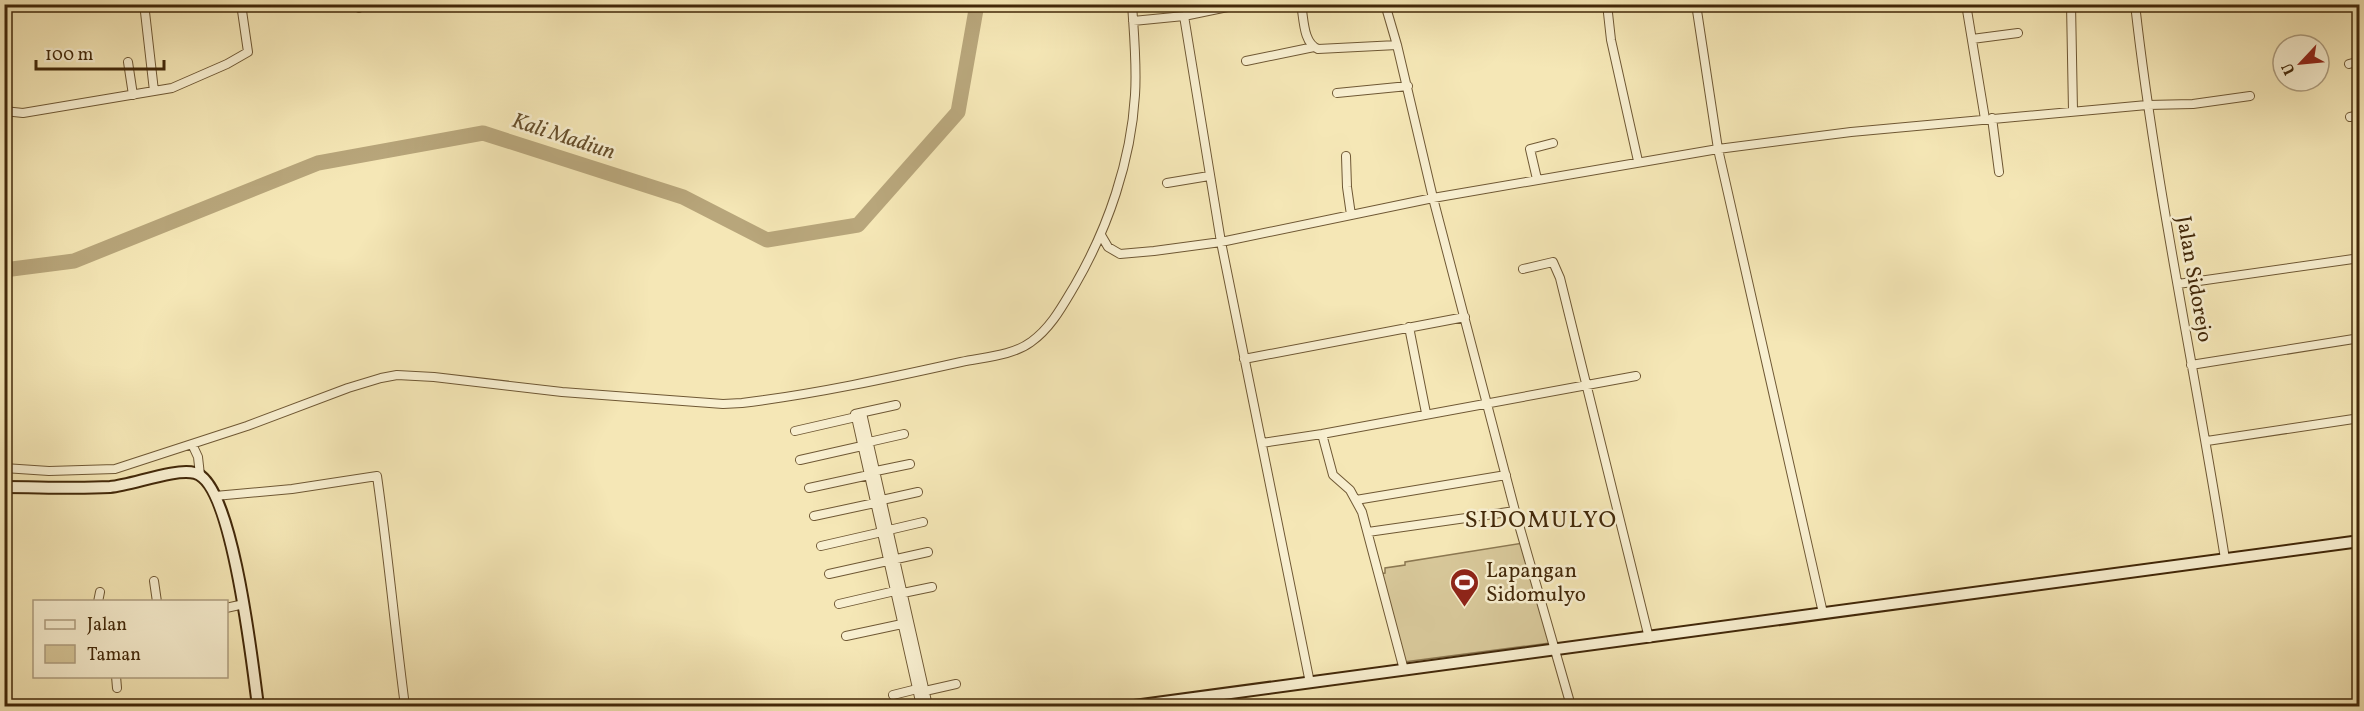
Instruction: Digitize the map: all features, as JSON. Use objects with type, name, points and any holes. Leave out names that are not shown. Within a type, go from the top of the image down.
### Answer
[{"type":"main road","points":[[4,487],[112,486],[192,472],[200,475],[209,484],[215,496],[235,557],[258,706]]},
{"type":"main road","points":[[1134,706],[2360,541]]},
{"type":"street","points":[[4,111],[23,112],[172,88],[227,64],[248,51],[241,4]]},
{"type":"street","points":[[4,468],[50,471],[115,469],[348,388],[397,375],[434,377],[562,392],[723,404],[742,403],[891,378],[1010,352],[1030,343],[1060,311],[1101,235],[1126,157],[1130,135],[1135,97],[1136,49],[1132,4]]},
{"type":"street","points":[[1133,21],[1184,16],[1242,4]]},
{"type":"street","points":[[1301,4],[1308,40],[1318,49],[1397,45]]},
{"type":"street","points":[[1385,4],[1408,86],[1433,198],[1515,511],[1571,706]]},
{"type":"street","points":[[1607,4],[1611,40],[1638,161]]},
{"type":"street","points":[[1695,4],[1718,149],[1823,613]]},
{"type":"street","points":[[1966,4],[1999,172]]},
{"type":"street","points":[[2071,4],[2073,111]]},
{"type":"street","name":"Jalan Sidorejo","points":[[2135,4],[2147,105],[2207,441],[2225,559]]},
{"type":"street","points":[[145,12],[154,91]]},
{"type":"street","points":[[1184,16],[1221,242],[1310,683]]},
{"type":"street","points":[[1972,39],[2018,33]]},
{"type":"street","points":[[1246,61],[1314,47]]},
{"type":"street","points":[[2349,64],[2360,61]]},
{"type":"street","points":[[128,62],[133,95]]},
{"type":"street","points":[[1337,93],[1408,86]]},
{"type":"street","points":[[1101,235],[1108,247],[1120,254],[1221,242],[1433,198],[1718,149],[1988,118],[2147,105],[2193,104],[2250,96]]},
{"type":"street","points":[[2349,117],[2360,115]]},
{"type":"street","points":[[1537,179],[1530,149],[1553,142]]},
{"type":"street","points":[[1346,156],[1351,215]]},
{"type":"street","points":[[1167,183],[1209,176]]},
{"type":"street","points":[[2178,284],[2360,258]]},
{"type":"street","points":[[1522,269],[1554,263],[1560,278],[1649,638]]},
{"type":"street","points":[[1244,359],[1465,317]]},
{"type":"street","points":[[1409,327],[1426,413]]},
{"type":"street","points":[[2192,365],[2360,338]]},
{"type":"street","points":[[1262,443],[1636,376]]},
{"type":"street","points":[[795,431],[896,405]]},
{"type":"street","points":[[859,415],[921,690],[921,706]]},
{"type":"street","points":[[2207,441],[2360,418]]},
{"type":"street","points":[[800,460],[904,434]]},
{"type":"street","points":[[1322,434],[1333,475],[1350,490],[1368,532],[1404,669]]},
{"type":"street","points":[[192,444],[198,457],[200,475]]},
{"type":"street","points":[[809,488],[910,464]]},
{"type":"street","points":[[215,496],[292,489],[377,476],[405,706]]},
{"type":"street","points":[[1356,500],[1506,476]]},
{"type":"street","points":[[814,516],[918,492]]},
{"type":"street","points":[[1368,532],[1515,511]]},
{"type":"street","points":[[821,546],[923,522]]},
{"type":"street","points":[[829,574],[928,552]]},
{"type":"street","points":[[154,581],[157,600]]},
{"type":"street","points":[[839,604],[932,587]]},
{"type":"street","points":[[98,600],[100,592]]},
{"type":"street","points":[[899,592],[902,624],[921,690],[928,706]]},
{"type":"street","points":[[228,608],[244,604]]},
{"type":"street","points":[[846,636],[902,624]]},
{"type":"street","points":[[116,678],[117,688]]},
{"type":"street","points":[[893,695],[956,684]]},
{"type":"green space","name":"Lapangan Sidomulyo","points":[[1523,543],[1550,643],[1404,662],[1379,574],[1385,573],[1385,568],[1405,565],[1405,562]]},
{"type":"waterway","name":"Kali Madiun","points":[[4,270],[74,261],[318,163],[483,133],[683,197],[767,240],[858,225],[958,112],[977,4]]},
{"type":"place","name":"Lapangan Sidomulyo","points":[[1465,608]]},
{"type":"district","name":"SIDOMULYO","points":[[1541,519]]}]
